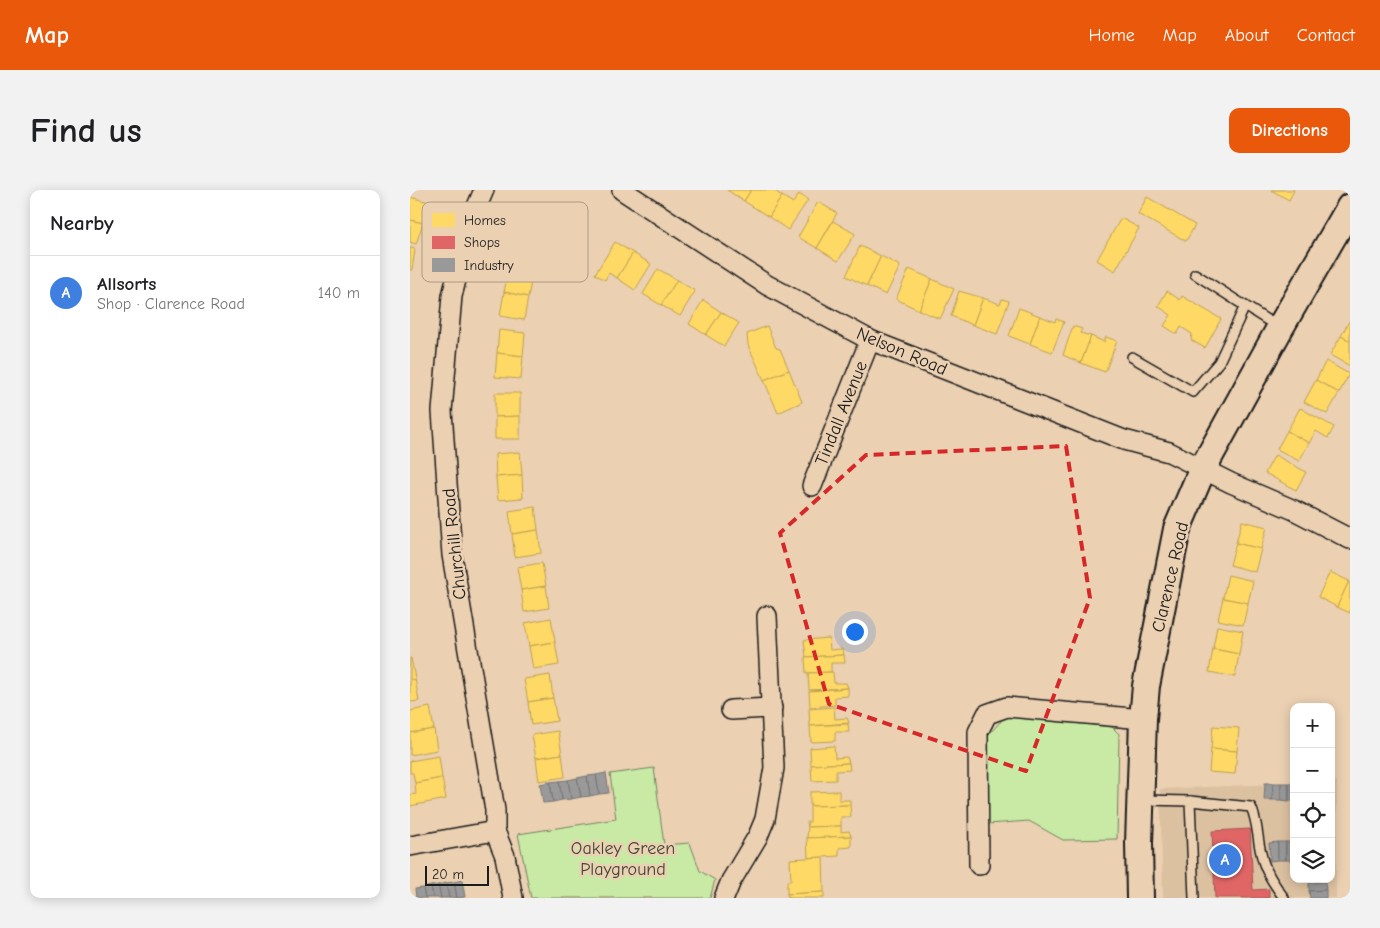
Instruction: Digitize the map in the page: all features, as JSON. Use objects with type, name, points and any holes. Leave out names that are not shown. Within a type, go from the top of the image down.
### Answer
[{"type":"street","name":"Churchill Road","points":[[479,202],[484,190]]},
{"type":"street","name":"Nelson Road","points":[[622,190],[767,285],[870,340],[1124,440],[1169,452],[1230,483],[1294,510],[1350,539]]},
{"type":"street","name":"Clarence Road","points":[[1140,898],[1138,843],[1146,686],[1177,529],[1203,468],[1350,206]]},
{"type":"street","name":"Churchill Road","points":[[456,282],[452,296],[442,411],[452,555],[495,810],[495,831],[504,856],[513,898]]},
{"type":"street","name":"Tindall Avenue","points":[[812,486],[870,340]]},
{"type":"street","points":[[724,898],[731,881],[758,836],[765,819],[774,768],[766,616]]},
{"type":"street","points":[[979,865],[978,732],[987,714],[1007,707],[1143,719]]},
{"type":"street","points":[[731,710],[772,708]]},
{"type":"street","points":[[410,846],[495,831]]},
{"type":"lane","points":[[1195,274],[1280,328]]},
{"type":"lane","points":[[1132,357],[1193,392],[1218,362],[1245,306]]},
{"type":"lane","points":[[1140,800],[1190,801],[1252,807],[1256,818],[1261,854],[1270,879],[1284,898]]},
{"type":"lane","points":[[1190,801],[1194,898]]},
{"type":"highlighted area","points":[[1066,446],[1090,598],[1026,771],[829,704],[780,533],[866,455]]},
{"type":"shaded area","points":[[1335,781],[1337,781],[1336,898],[1163,898],[1160,789],[1290,783],[1290,883],[1335,883]]},
{"type":"green space","points":[[1006,716],[1112,727],[1119,734],[1117,839],[1063,840],[1029,821],[988,824],[986,737]]},
{"type":"green space","name":"Oakley Green Playground","points":[[654,768],[664,845],[690,843],[700,871],[715,880],[710,898],[531,898],[518,834],[616,819],[610,774]]},
{"type":"building: Homes","points":[[727,190],[751,190],[744,201]]},
{"type":"building: Homes","points":[[751,190],[773,190],[782,196],[769,217],[744,201]]},
{"type":"building: Homes","points":[[1271,190],[1294,190],[1289,200]]},
{"type":"building: Homes","points":[[799,194],[808,200],[788,230],[769,217],[782,196],[793,203]]},
{"type":"building: Homes","points":[[410,197],[429,202],[422,202],[422,223],[410,220]]},
{"type":"building: Homes","points":[[1147,197],[1195,225],[1186,241],[1138,214]]},
{"type":"building: Homes","points":[[818,202],[837,213],[817,248],[798,237]]},
{"type":"building: Homes","points":[[1121,218],[1139,228],[1115,271],[1097,260]]},
{"type":"building: Homes","points":[[410,220],[422,223],[416,244],[410,242]]},
{"type":"building: Homes","points":[[833,221],[855,234],[838,261],[817,248]]},
{"type":"building: Homes","points":[[615,242],[633,253],[617,278],[609,273],[605,280],[595,274]]},
{"type":"building: Homes","points":[[860,246],[881,256],[867,286],[846,276]]},
{"type":"building: Homes","points":[[410,248],[415,249],[412,270],[410,270]]},
{"type":"building: Homes","points":[[633,253],[651,264],[635,290],[617,278]]},
{"type":"building: Homes","points":[[881,256],[900,266],[886,295],[867,286]]},
{"type":"building: Homes","points":[[658,269],[677,280],[661,305],[643,294]]},
{"type":"building: Homes","points":[[909,269],[932,279],[919,310],[896,299]]},
{"type":"building: Homes","points":[[932,279],[954,289],[940,319],[919,310]]},
{"type":"building: Homes","points":[[677,280],[695,291],[680,316],[661,305]]},
{"type":"building: Homes","points":[[506,282],[531,282],[528,297],[504,292]]},
{"type":"building: Homes","points":[[959,291],[983,298],[973,325],[951,316]]},
{"type":"building: Homes","points":[[1167,291],[1180,300],[1182,296],[1221,319],[1205,348],[1191,340],[1192,334],[1181,327],[1177,334],[1164,326],[1171,315],[1158,306]]},
{"type":"building: Homes","points":[[504,292],[528,297],[524,320],[500,316]]},
{"type":"building: Homes","points":[[983,298],[1000,304],[1002,299],[1009,301],[997,334],[973,325]]},
{"type":"building: Homes","points":[[703,300],[721,312],[706,335],[689,324]]},
{"type":"building: Homes","points":[[1019,308],[1040,316],[1030,344],[1009,336]]},
{"type":"building: Homes","points":[[721,312],[739,323],[724,346],[706,335]]},
{"type":"building: Homes","points":[[1040,316],[1055,322],[1056,319],[1064,322],[1052,352],[1030,344]]},
{"type":"building: Homes","points":[[1350,320],[1350,341],[1341,336]]},
{"type":"building: Homes","points":[[767,326],[776,348],[780,349],[789,370],[764,380],[748,345],[747,334]]},
{"type":"building: Homes","points":[[1073,326],[1082,329],[1080,333],[1091,336],[1081,363],[1063,355]]},
{"type":"building: Homes","points":[[499,330],[525,333],[523,356],[497,353]]},
{"type":"building: Homes","points":[[1091,336],[1104,342],[1106,337],[1117,341],[1105,372],[1081,363]]},
{"type":"building: Homes","points":[[1341,336],[1350,341],[1350,366],[1330,355]]},
{"type":"building: Homes","points":[[497,353],[523,356],[521,379],[495,377]]},
{"type":"building: Homes","points":[[1326,361],[1349,374],[1339,393],[1316,380]]},
{"type":"building: Homes","points":[[789,370],[802,402],[778,413],[764,380]]},
{"type":"building: Homes","points":[[1316,380],[1339,393],[1327,414],[1304,402]]},
{"type":"building: Homes","points":[[495,393],[520,393],[520,416],[495,417]]},
{"type":"building: Homes","points":[[1300,408],[1334,427],[1328,438],[1316,431],[1309,443],[1287,431]]},
{"type":"building: Homes","points":[[520,416],[520,439],[495,439],[495,417]]},
{"type":"building: Homes","points":[[1287,431],[1309,443],[1299,461],[1277,449]]},
{"type":"building: Homes","points":[[520,452],[522,475],[496,477],[495,454]]},
{"type":"building: Homes","points":[[1275,455],[1306,472],[1296,490],[1265,473]]},
{"type":"building: Homes","points":[[522,475],[523,498],[498,500],[496,477]]},
{"type":"building: Homes","points":[[535,507],[538,530],[512,534],[509,511]]},
{"type":"building: Homes","points":[[1242,521],[1267,527],[1261,549],[1236,543]]},
{"type":"building: Homes","points":[[538,530],[541,553],[515,557],[512,534]]},
{"type":"building: Homes","points":[[1236,543],[1261,549],[1255,572],[1230,565]]},
{"type":"building: Homes","points":[[542,563],[546,586],[521,590],[517,567]]},
{"type":"building: Homes","points":[[1330,572],[1349,581],[1337,607],[1318,597]]},
{"type":"building: Homes","points":[[1228,575],[1253,581],[1248,603],[1223,598]]},
{"type":"building: Homes","points":[[1350,582],[1350,613],[1337,607]]},
{"type":"building: Homes","points":[[546,586],[549,608],[524,612],[521,590]]},
{"type":"building: Homes","points":[[1223,598],[1248,603],[1243,625],[1218,620]]},
{"type":"building: Homes","points":[[551,618],[555,642],[529,646],[525,623]]},
{"type":"building: Homes","points":[[1217,626],[1243,631],[1239,654],[1213,649]]},
{"type":"building: Homes","points":[[829,638],[830,650],[842,649],[844,655],[806,657],[804,640]]},
{"type":"building: Homes","points":[[555,642],[559,665],[533,669],[529,646]]},
{"type":"building: Homes","points":[[1213,649],[1239,654],[1235,677],[1209,672]]},
{"type":"building: Homes","points":[[844,655],[845,663],[831,663],[831,672],[806,673],[805,657]]},
{"type":"building: Homes","points":[[410,658],[415,679],[410,680]]},
{"type":"building: Homes","points":[[833,672],[834,683],[846,683],[848,688],[809,690],[808,673]]},
{"type":"building: Homes","points":[[550,675],[553,698],[528,702],[524,679]]},
{"type":"building: Homes","points":[[415,679],[419,701],[410,702],[410,680]]},
{"type":"building: Homes","points":[[848,688],[848,696],[835,697],[835,705],[810,707],[809,691]]},
{"type":"building: Homes","points":[[553,698],[557,721],[531,725],[528,702]]},
{"type":"building: Homes","points":[[430,707],[434,729],[410,733],[410,711]]},
{"type":"building: Homes","points":[[834,707],[835,719],[847,718],[849,723],[810,726],[809,709]]},
{"type":"building: Homes","points":[[848,724],[849,732],[835,732],[835,741],[811,742],[810,726]]},
{"type":"building: Homes","points":[[1213,726],[1239,728],[1237,751],[1211,749]]},
{"type":"building: Homes","points":[[434,729],[437,750],[410,755],[410,733]]},
{"type":"building: Homes","points":[[558,731],[562,754],[536,758],[532,735]]},
{"type":"building: Homes","points":[[834,746],[835,758],[847,757],[849,763],[811,765],[810,748]]},
{"type":"building: Homes","points":[[1211,749],[1237,751],[1235,774],[1209,772]]},
{"type":"building: Homes","points":[[562,754],[565,777],[539,781],[536,758]]},
{"type":"building: Homes","points":[[439,756],[442,778],[415,783],[413,773],[410,773],[410,761]]},
{"type":"building: Homes","points":[[849,763],[850,770],[836,771],[836,780],[812,781],[811,765]]},
{"type":"building: Homes","points":[[442,778],[446,799],[410,806],[410,795],[416,794],[415,783]]},
{"type":"building: Homes","points":[[839,791],[839,800],[850,800],[850,805],[810,806],[810,792]]},
{"type":"building: Homes","points":[[850,805],[851,817],[841,817],[841,826],[808,827],[807,822],[810,822],[810,806]]},
{"type":"building: Homes","points":[[841,826],[841,832],[849,831],[851,836],[807,838],[808,827]]},
{"type":"building: Homes","points":[[851,836],[851,847],[839,848],[839,856],[808,858],[807,838]]},
{"type":"building: Homes","points":[[823,857],[824,892],[787,894],[787,881],[791,881],[790,859]]},
{"type":"building: Homes","points":[[824,892],[824,898],[788,898],[787,894]]},
{"type":"building: Shops","points":[[1250,829],[1253,890],[1269,889],[1269,898],[1215,898],[1212,831]]},
{"type":"building: Industry","points":[[606,773],[609,793],[599,794],[596,775]]},
{"type":"building: Industry","points":[[596,775],[599,794],[590,796],[587,776]]},
{"type":"building: Industry","points":[[587,776],[590,796],[581,797],[577,778]]},
{"type":"building: Industry","points":[[577,778],[581,797],[571,799],[568,780]]},
{"type":"building: Industry","points":[[568,780],[571,799],[562,800],[559,781]]},
{"type":"building: Industry","points":[[559,781],[562,800],[553,802],[550,782]]},
{"type":"building: Industry","points":[[550,782],[553,802],[543,803],[540,784]]},
{"type":"building: Industry","points":[[1265,783],[1273,783],[1272,800],[1264,800]]},
{"type":"building: Industry","points":[[1273,783],[1281,783],[1281,800],[1272,800]]},
{"type":"building: Industry","points":[[1281,783],[1289,783],[1289,801],[1281,800]]},
{"type":"building: Industry","points":[[1289,783],[1290,783],[1290,801]]},
{"type":"building: Industry","points":[[1278,842],[1278,860],[1270,861],[1269,843]]},
{"type":"building: Industry","points":[[1278,842],[1286,842],[1286,860],[1278,860]]},
{"type":"building: Industry","points":[[1286,842],[1290,842],[1290,860],[1286,860]]},
{"type":"building: Industry","points":[[462,880],[465,897],[457,898],[454,882]]},
{"type":"building: Industry","points":[[454,882],[457,898],[449,898],[446,883]]},
{"type":"building: Industry","points":[[446,883],[449,898],[441,898],[438,885]]},
{"type":"building: Industry","points":[[1309,883],[1325,883],[1326,890],[1309,891]]},
{"type":"building: Industry","points":[[438,885],[441,898],[433,898],[431,886]]},
{"type":"building: Industry","points":[[431,886],[433,898],[425,898],[423,888]]},
{"type":"building: Industry","points":[[423,888],[425,898],[416,898],[415,889]]},
{"type":"building: Industry","points":[[1326,890],[1326,898],[1310,898],[1309,891]]},
{"type":"place","name":"Allsorts","points":[[1225,860]]}]
